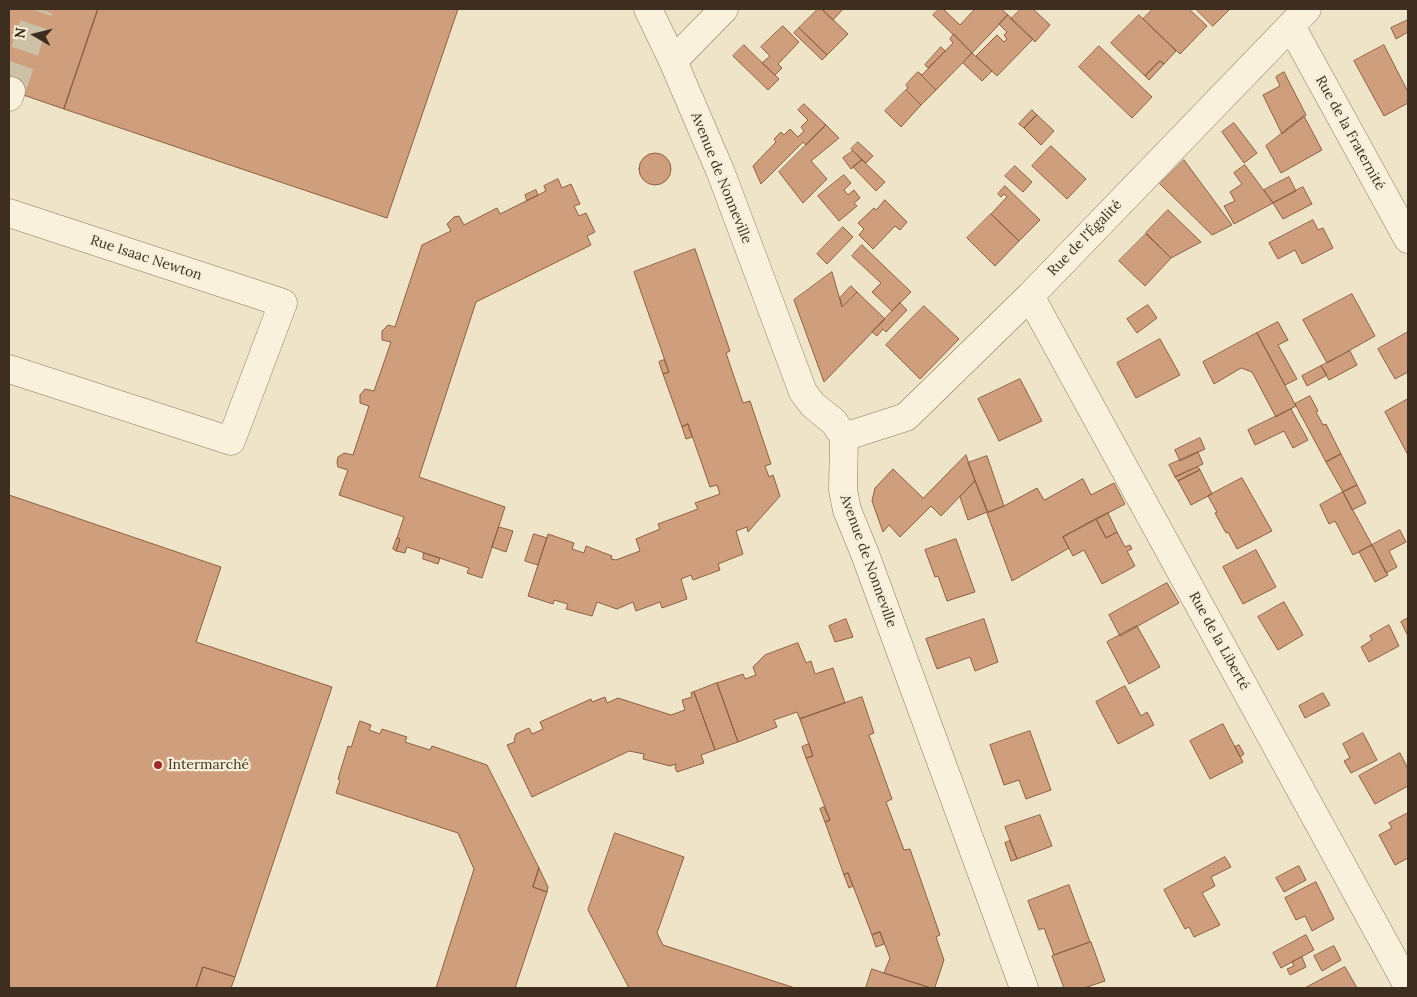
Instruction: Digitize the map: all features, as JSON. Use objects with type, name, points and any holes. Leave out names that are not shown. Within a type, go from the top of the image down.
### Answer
[{"type":"street","name":"Avenue de Nonneville","points":[[648,9],[673,61],[721,173],[802,392],[813,405],[834,422],[844,437],[842,490],[847,510],[865,554],[1024,988]]},
{"type":"street","points":[[673,61],[724,9]]},
{"type":"street","name":"Rue de la Fraternité","points":[[1299,17],[1408,240]]},
{"type":"street","name":"Rue de l'Égalité","points":[[844,437],[906,417],[1030,296],[1299,17]]},
{"type":"street","name":"Rue Isaac Newton","points":[[9,213],[283,303],[231,441],[9,369]]},
{"type":"street","name":"Rue de la Liberté","points":[[1030,296],[1408,986]]},
{"type":"building","points":[[9,9],[98,9],[64,109],[9,90]]},
{"type":"building","points":[[98,9],[458,9],[387,218],[64,109]]},
{"type":"building","points":[[818,9],[822,9],[848,34],[827,55],[799,28]]},
{"type":"building","points":[[822,9],[843,9],[833,20]]},
{"type":"building","points":[[939,9],[943,9],[960,25],[975,9],[1001,9],[1008,15],[972,53],[933,15]]},
{"type":"building","points":[[1021,9],[1033,9],[1050,25],[1035,42],[1011,19]]},
{"type":"building","points":[[1153,9],[1189,9],[1207,26],[1180,54],[1143,19]]},
{"type":"building","points":[[1196,9],[1230,9],[1213,26]]},
{"type":"building","points":[[1008,15],[1033,39],[997,76],[976,56],[997,35],[1004,42],[1007,39],[1004,35],[1007,32],[999,24]]},
{"type":"building","points":[[1139,15],[1176,51],[1164,64],[1160,61],[1145,76],[1111,43]]},
{"type":"building","points":[[1408,20],[1408,32],[1396,39],[1391,28]]},
{"type":"building","points":[[783,26],[799,42],[778,64],[782,68],[775,75],[762,63],[770,56],[761,47]]},
{"type":"building","points":[[799,28],[827,55],[822,60],[794,33]]},
{"type":"building","points":[[954,34],[972,53],[936,90],[918,72],[922,75],[953,43],[950,39]]},
{"type":"building","points":[[744,45],[779,79],[768,90],[733,56]]},
{"type":"building","points":[[1384,45],[1408,92],[1408,103],[1384,116],[1354,61]]},
{"type":"building","points":[[1099,46],[1152,97],[1132,118],[1079,67]]},
{"type":"building","points":[[941,47],[945,51],[928,68],[925,65]]},
{"type":"building","points":[[972,53],[992,71],[982,81],[963,63]]},
{"type":"building","points":[[1160,61],[1164,64],[1149,80],[1145,76]]},
{"type":"building","points":[[918,72],[936,90],[921,105],[906,90],[908,88],[906,85]]},
{"type":"building","points":[[1284,72],[1306,115],[1282,134],[1263,95],[1280,86],[1276,77]]},
{"type":"building","points":[[906,90],[921,105],[901,127],[885,111]]},
{"type":"building","points":[[804,104],[826,125],[806,145],[803,142],[761,184],[753,166],[776,142],[774,139],[781,132],[784,135],[790,129],[798,137],[804,131],[801,127],[808,120],[798,110]]},
{"type":"building","points":[[1032,110],[1037,115],[1024,128],[1019,124]]},
{"type":"building","points":[[1037,115],[1054,131],[1041,145],[1024,128]]},
{"type":"building","points":[[1304,116],[1322,150],[1281,173],[1266,146]]},
{"type":"building","points":[[1234,123],[1257,153],[1244,163],[1222,132]]},
{"type":"building","points":[[826,125],[839,138],[811,161],[827,179],[803,203],[779,172]]},
{"type":"building","points":[[858,142],[873,156],[866,163],[851,149]]},
{"type":"building","points":[[1051,146],[1086,179],[1067,199],[1032,166]]},
{"type":"building","points":[[853,151],[862,160],[851,169],[843,158]]},
{"type":"building","points":[[655,153],[661,154],[666,158],[670,163],[670,175],[666,180],[661,184],[655,185],[649,184],[644,180],[640,175],[639,169],[640,163],[644,158],[649,154]]},
{"type":"building","points":[[862,160],[885,182],[876,191],[853,167]]},
{"type":"building","points":[[1184,160],[1232,225],[1212,235],[1160,184]]},
{"type":"building","points":[[1245,165],[1273,203],[1234,224],[1224,206],[1235,201],[1230,192],[1242,184],[1234,173]]},
{"type":"building","points":[[1015,166],[1032,182],[1023,192],[1005,176]]},
{"type":"building","points":[[844,175],[851,183],[844,190],[848,195],[854,190],[860,198],[854,203],[857,206],[839,221],[818,196]]},
{"type":"building","points":[[1289,177],[1296,191],[1273,203],[1264,190]]},
{"type":"building","points":[[558,179],[562,188],[571,184],[580,204],[574,206],[579,216],[586,213],[595,232],[587,236],[591,245],[476,302],[419,477],[505,507],[482,578],[467,573],[469,568],[407,547],[405,553],[396,551],[400,539],[397,538],[404,517],[339,495],[348,470],[338,467],[337,462],[338,457],[344,453],[353,455],[369,406],[360,403],[360,395],[365,389],[374,391],[391,342],[382,340],[382,331],[388,325],[395,327],[422,245],[451,231],[447,224],[454,217],[459,216],[464,225],[497,208],[500,214],[546,191],[544,186]]},
{"type":"building","points":[[1005,186],[1040,220],[1019,241],[991,214],[1007,197],[1004,194],[1001,197],[998,194]]},
{"type":"building","points":[[1303,187],[1312,204],[1283,219],[1273,203]]},
{"type":"building","points":[[536,190],[538,195],[527,201],[525,195]]},
{"type":"building","points":[[885,200],[907,222],[900,230],[895,226],[873,249],[859,235],[864,229],[858,223],[874,208],[876,210]]},
{"type":"building","points":[[1168,210],[1201,242],[1171,258],[1146,233]]},
{"type":"building","points":[[991,214],[1019,241],[995,266],[967,238]]},
{"type":"building","points":[[1313,220],[1318,230],[1323,228],[1333,248],[1302,264],[1295,250],[1278,259],[1269,243]]},
{"type":"building","points":[[843,227],[853,237],[827,264],[817,254]]},
{"type":"building","points":[[1146,234],[1171,258],[1145,286],[1119,261]]},
{"type":"building","points":[[862,245],[911,292],[892,311],[872,292],[881,283],[852,256]]},
{"type":"building","points":[[695,249],[730,351],[726,353],[743,403],[750,401],[771,464],[765,466],[769,477],[773,475],[780,496],[748,532],[747,527],[736,531],[743,554],[718,564],[720,570],[693,580],[691,575],[681,579],[687,599],[662,608],[660,602],[636,611],[633,602],[617,609],[597,602],[592,616],[566,609],[568,604],[554,600],[553,604],[528,596],[548,534],[574,543],[572,549],[584,553],[586,546],[612,556],[611,559],[616,560],[640,551],[636,539],[660,529],[658,524],[698,509],[695,503],[720,494],[717,485],[710,487],[688,424],[682,427],[663,374],[669,372],[634,272]]},
{"type":"building","points":[[832,272],[842,307],[857,292],[885,319],[824,382],[794,300]]},
{"type":"building","points":[[851,286],[857,292],[842,307],[840,298]]},
{"type":"building","points":[[1352,294],[1375,336],[1327,363],[1303,320]]},
{"type":"building","points":[[900,303],[907,310],[886,332],[883,329],[877,336],[872,332]]},
{"type":"building","points":[[1148,305],[1157,318],[1137,333],[1127,319]]},
{"type":"building","points":[[924,306],[959,339],[920,379],[886,345]]},
{"type":"building","points":[[1278,322],[1288,340],[1278,345],[1297,379],[1285,385],[1257,333]]},
{"type":"building","points":[[1408,332],[1408,372],[1395,379],[1378,349]]},
{"type":"building","points":[[1257,333],[1296,406],[1276,417],[1252,372],[1241,368],[1214,384],[1203,362]]},
{"type":"building","points":[[1160,339],[1180,375],[1136,398],[1117,363]]},
{"type":"building","points":[[1350,351],[1357,365],[1329,380],[1321,366]]},
{"type":"building","points":[[664,360],[669,372],[663,374],[659,362]]},
{"type":"building","points":[[1321,366],[1327,375],[1307,386],[1302,376]]},
{"type":"building","points":[[1020,379],[1042,421],[999,441],[978,399]]},
{"type":"building","points":[[1310,396],[1318,411],[1316,412],[1323,425],[1326,424],[1341,454],[1326,462],[1295,404]]},
{"type":"building","points":[[1408,399],[1408,455],[1385,412]]},
{"type":"building","points":[[1291,409],[1308,440],[1293,448],[1284,431],[1255,445],[1248,430]]},
{"type":"building","points":[[688,424],[692,437],[686,439],[682,427]]},
{"type":"building","points":[[1200,438],[1205,449],[1180,461],[1175,450]]},
{"type":"building","points":[[1198,452],[1203,464],[1175,477],[1169,465]]},
{"type":"building","points":[[1341,454],[1357,485],[1343,492],[1326,462]]},
{"type":"building","points":[[966,455],[975,481],[941,516],[931,506],[900,537],[889,525],[883,532],[872,501],[875,488],[893,469],[923,498]]},
{"type":"building","points":[[987,456],[1004,506],[988,512],[968,463]]},
{"type":"building","points":[[1198,467],[1200,470],[1178,481],[1175,477]]},
{"type":"building","points":[[1200,470],[1212,494],[1191,505],[1178,481]]},
{"type":"building","points":[[1242,478],[1272,531],[1237,549],[1215,513],[1217,512],[1208,496]]},
{"type":"building","points":[[1083,479],[1091,495],[1114,483],[1125,504],[1063,537],[1069,548],[1012,581],[987,513],[1037,488],[1044,500]]},
{"type":"building","points":[[975,481],[987,512],[968,520],[960,497]]},
{"type":"building","points":[[1357,485],[1366,503],[1352,510],[1343,492]]},
{"type":"building","points":[[1343,492],[1372,545],[1353,555],[1335,521],[1329,524],[1320,505]]},
{"type":"building","name":"Intermarché","points":[[9,495],[221,567],[196,642],[332,687],[235,977],[203,967],[196,988],[9,988]]},
{"type":"building","points":[[1108,513],[1117,532],[1106,538],[1096,519]]},
{"type":"building","points":[[1096,519],[1106,538],[1117,532],[1125,547],[1130,545],[1132,549],[1127,551],[1135,566],[1102,584],[1084,550],[1073,556],[1063,537]]},
{"type":"building","points":[[499,527],[513,531],[506,552],[492,547]]},
{"type":"building","points":[[1400,530],[1406,542],[1389,551],[1397,567],[1386,573],[1372,545]]},
{"type":"building","points":[[534,534],[547,538],[538,565],[525,561]]},
{"type":"building","points":[[397,538],[400,539],[396,551],[393,549]]},
{"type":"building","points":[[956,539],[975,592],[947,601],[938,576],[935,577],[925,550]]},
{"type":"building","points":[[1372,545],[1388,575],[1375,582],[1359,552]]},
{"type":"building","points":[[1256,550],[1276,587],[1243,604],[1223,567]]},
{"type":"building","points":[[424,553],[440,558],[438,564],[423,559]]},
{"type":"building","points":[[1167,583],[1179,603],[1120,636],[1109,615]]},
{"type":"building","points":[[1284,602],[1303,635],[1278,650],[1258,617]]},
{"type":"building","points":[[1408,618],[1408,636],[1401,622]]},
{"type":"building","points":[[846,619],[853,637],[835,642],[829,626]]},
{"type":"building","points":[[984,619],[998,662],[975,671],[970,657],[937,669],[926,639]]},
{"type":"building","points":[[1389,625],[1399,646],[1369,662],[1361,647],[1372,640],[1370,636]]},
{"type":"building","points":[[1137,626],[1160,667],[1129,684],[1107,642]]},
{"type":"building","points":[[798,643],[806,663],[811,661],[815,674],[833,668],[845,703],[800,719],[797,712],[774,720],[777,727],[738,742],[717,683],[743,674],[745,679],[756,675],[753,667],[765,655]]},
{"type":"building","points":[[717,683],[738,742],[715,750],[694,692]]},
{"type":"building","points":[[1125,686],[1141,716],[1147,712],[1154,725],[1118,744],[1096,702]]},
{"type":"building","points":[[694,692],[715,750],[701,755],[704,763],[677,772],[676,764],[670,766],[643,759],[644,754],[629,751],[532,797],[507,745],[515,742],[516,734],[529,728],[532,734],[543,729],[540,722],[591,699],[592,702],[605,697],[607,703],[618,698],[671,715],[685,710],[682,700],[692,697],[691,693]]},
{"type":"building","points":[[1323,693],[1330,705],[1305,718],[1299,706]]},
{"type":"building","points":[[862,697],[874,733],[869,735],[892,799],[886,802],[904,850],[910,849],[940,935],[936,937],[944,960],[935,987],[938,988],[931,988],[884,973],[890,958],[880,932],[872,935],[848,873],[844,875],[825,822],[830,820],[806,758],[813,756],[800,719]]},
{"type":"building","points":[[360,721],[371,725],[369,730],[380,734],[382,729],[407,737],[405,742],[430,750],[432,746],[487,765],[539,868],[533,887],[547,892],[515,988],[436,988],[474,869],[458,833],[336,793],[340,780],[338,779],[348,746],[351,747]]},
{"type":"building","points":[[1223,724],[1243,762],[1210,779],[1190,741]]},
{"type":"building","points":[[1030,731],[1051,790],[1026,799],[1019,780],[1004,785],[990,745]]},
{"type":"building","points":[[1363,733],[1377,760],[1351,773],[1344,761],[1350,758],[1343,744]]},
{"type":"building","points":[[809,744],[813,756],[806,758],[802,747]]},
{"type":"building","points":[[1239,745],[1244,754],[1240,757],[1235,747]]},
{"type":"building","points":[[1400,753],[1408,769],[1408,786],[1375,804],[1359,776]]},
{"type":"building","points":[[824,807],[830,820],[825,822],[820,809]]},
{"type":"building","points":[[1408,813],[1408,858],[1395,865],[1379,835],[1392,828],[1389,823]]},
{"type":"building","points":[[1040,815],[1052,846],[1017,859],[1005,827]]},
{"type":"building","points":[[615,833],[684,857],[657,933],[663,945],[795,988],[629,988],[588,910]]},
{"type":"building","points":[[1010,841],[1017,859],[1011,861],[1005,843]]},
{"type":"building","points":[[1225,857],[1231,867],[1211,877],[1215,886],[1202,893],[1220,925],[1194,937],[1189,927],[1185,929],[1164,890]]},
{"type":"building","points":[[1299,866],[1306,880],[1284,892],[1276,878]]},
{"type":"building","points":[[539,868],[548,887],[547,892],[533,887]]},
{"type":"building","points":[[848,873],[853,886],[849,888],[844,875]]},
{"type":"building","points":[[1316,882],[1334,919],[1312,931],[1305,916],[1296,920],[1285,898]]},
{"type":"building","points":[[1069,885],[1090,942],[1054,955],[1044,928],[1039,930],[1028,901]]},
{"type":"building","points":[[880,932],[884,944],[876,947],[872,935]]},
{"type":"building","points":[[1306,935],[1314,950],[1281,968],[1273,953]]},
{"type":"building","points":[[1091,942],[1105,981],[1084,988],[1064,988],[1052,956]]},
{"type":"building","points":[[1334,946],[1341,960],[1322,971],[1314,956]]},
{"type":"building","points":[[1302,957],[1306,967],[1290,975],[1287,969],[1294,966],[1292,962]]},
{"type":"building","points":[[203,967],[235,977],[231,988],[196,988]]},
{"type":"building","points":[[1345,967],[1357,988],[1305,988]]},
{"type":"building","points":[[872,969],[884,973],[931,988],[866,988]]},
{"type":"tunnel","points":[[11,91],[39,9]]},
{"type":"place","name":"Intermarché","points":[[158,765]]}]
